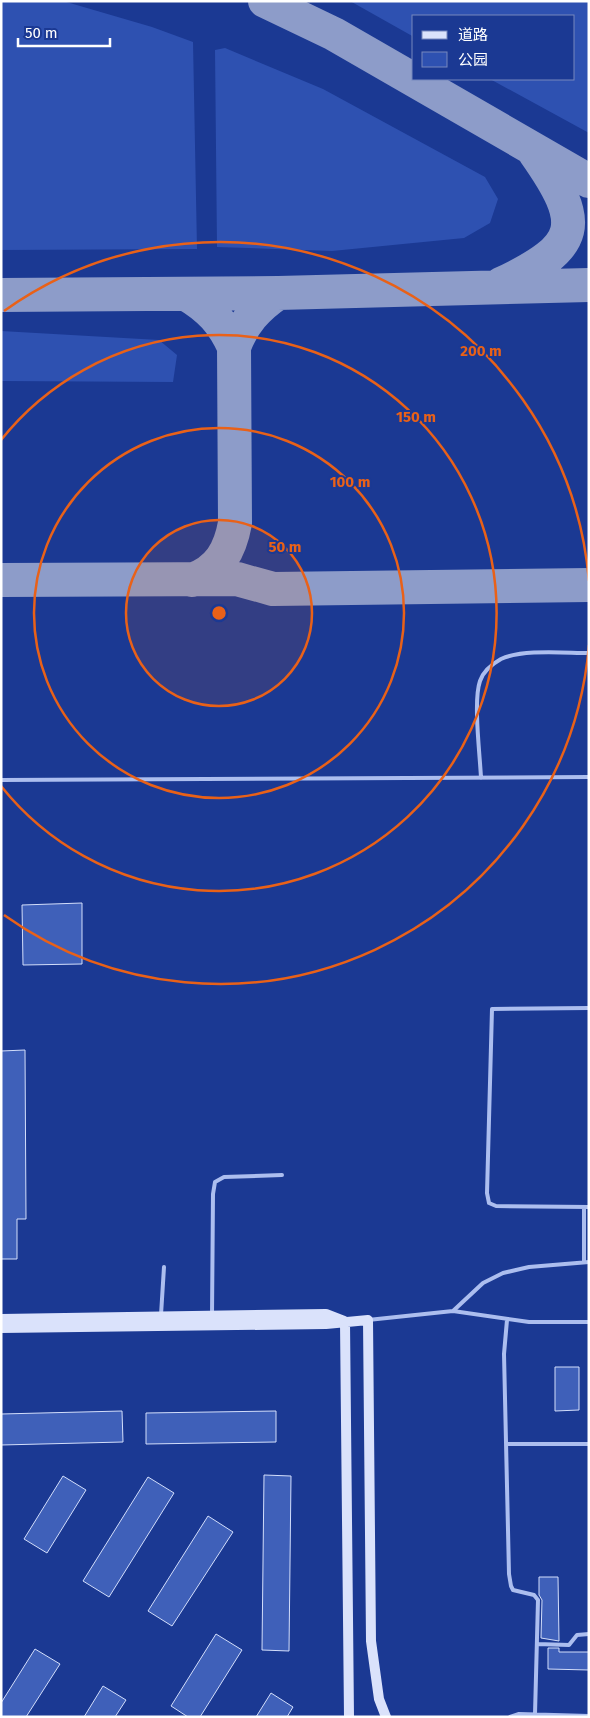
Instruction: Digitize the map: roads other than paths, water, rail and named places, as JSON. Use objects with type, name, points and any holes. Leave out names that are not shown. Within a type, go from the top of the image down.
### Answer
[{"type":"main road","points":[[1,1319],[326,1314],[345,1322]]},
{"type":"main road","points":[[1,1328],[326,1324],[368,1320],[371,1641],[379,1699],[386,1717]]},
{"type":"main road","points":[[345,1322],[348,1409],[347,1668],[349,1717]]},
{"type":"lane","points":[[481,778],[478,698],[479,682],[486,671],[501,659],[530,653],[589,653]]},
{"type":"lane","points":[[1,780],[589,777]]},
{"type":"lane","points":[[453,1311],[483,1283],[503,1273],[529,1267],[587,1262],[586,1207],[496,1206],[489,1203],[487,1193],[492,1009],[589,1008]]},
{"type":"lane","points":[[212,1316],[213,1194],[215,1182],[224,1178],[282,1175]]},
{"type":"lane","points":[[161,1317],[164,1267]]},
{"type":"lane","points":[[368,1320],[453,1311],[507,1320],[589,1322]]},
{"type":"lane","points":[[507,1320],[504,1354],[511,1586],[518,1592],[534,1595],[538,1600],[535,1714]]},
{"type":"lane","points":[[506,1444],[589,1444]]},
{"type":"lane","points":[[537,1644],[569,1644],[577,1635],[589,1634]]},
{"type":"lane","points":[[510,1717],[519,1714],[589,1716]]}]
